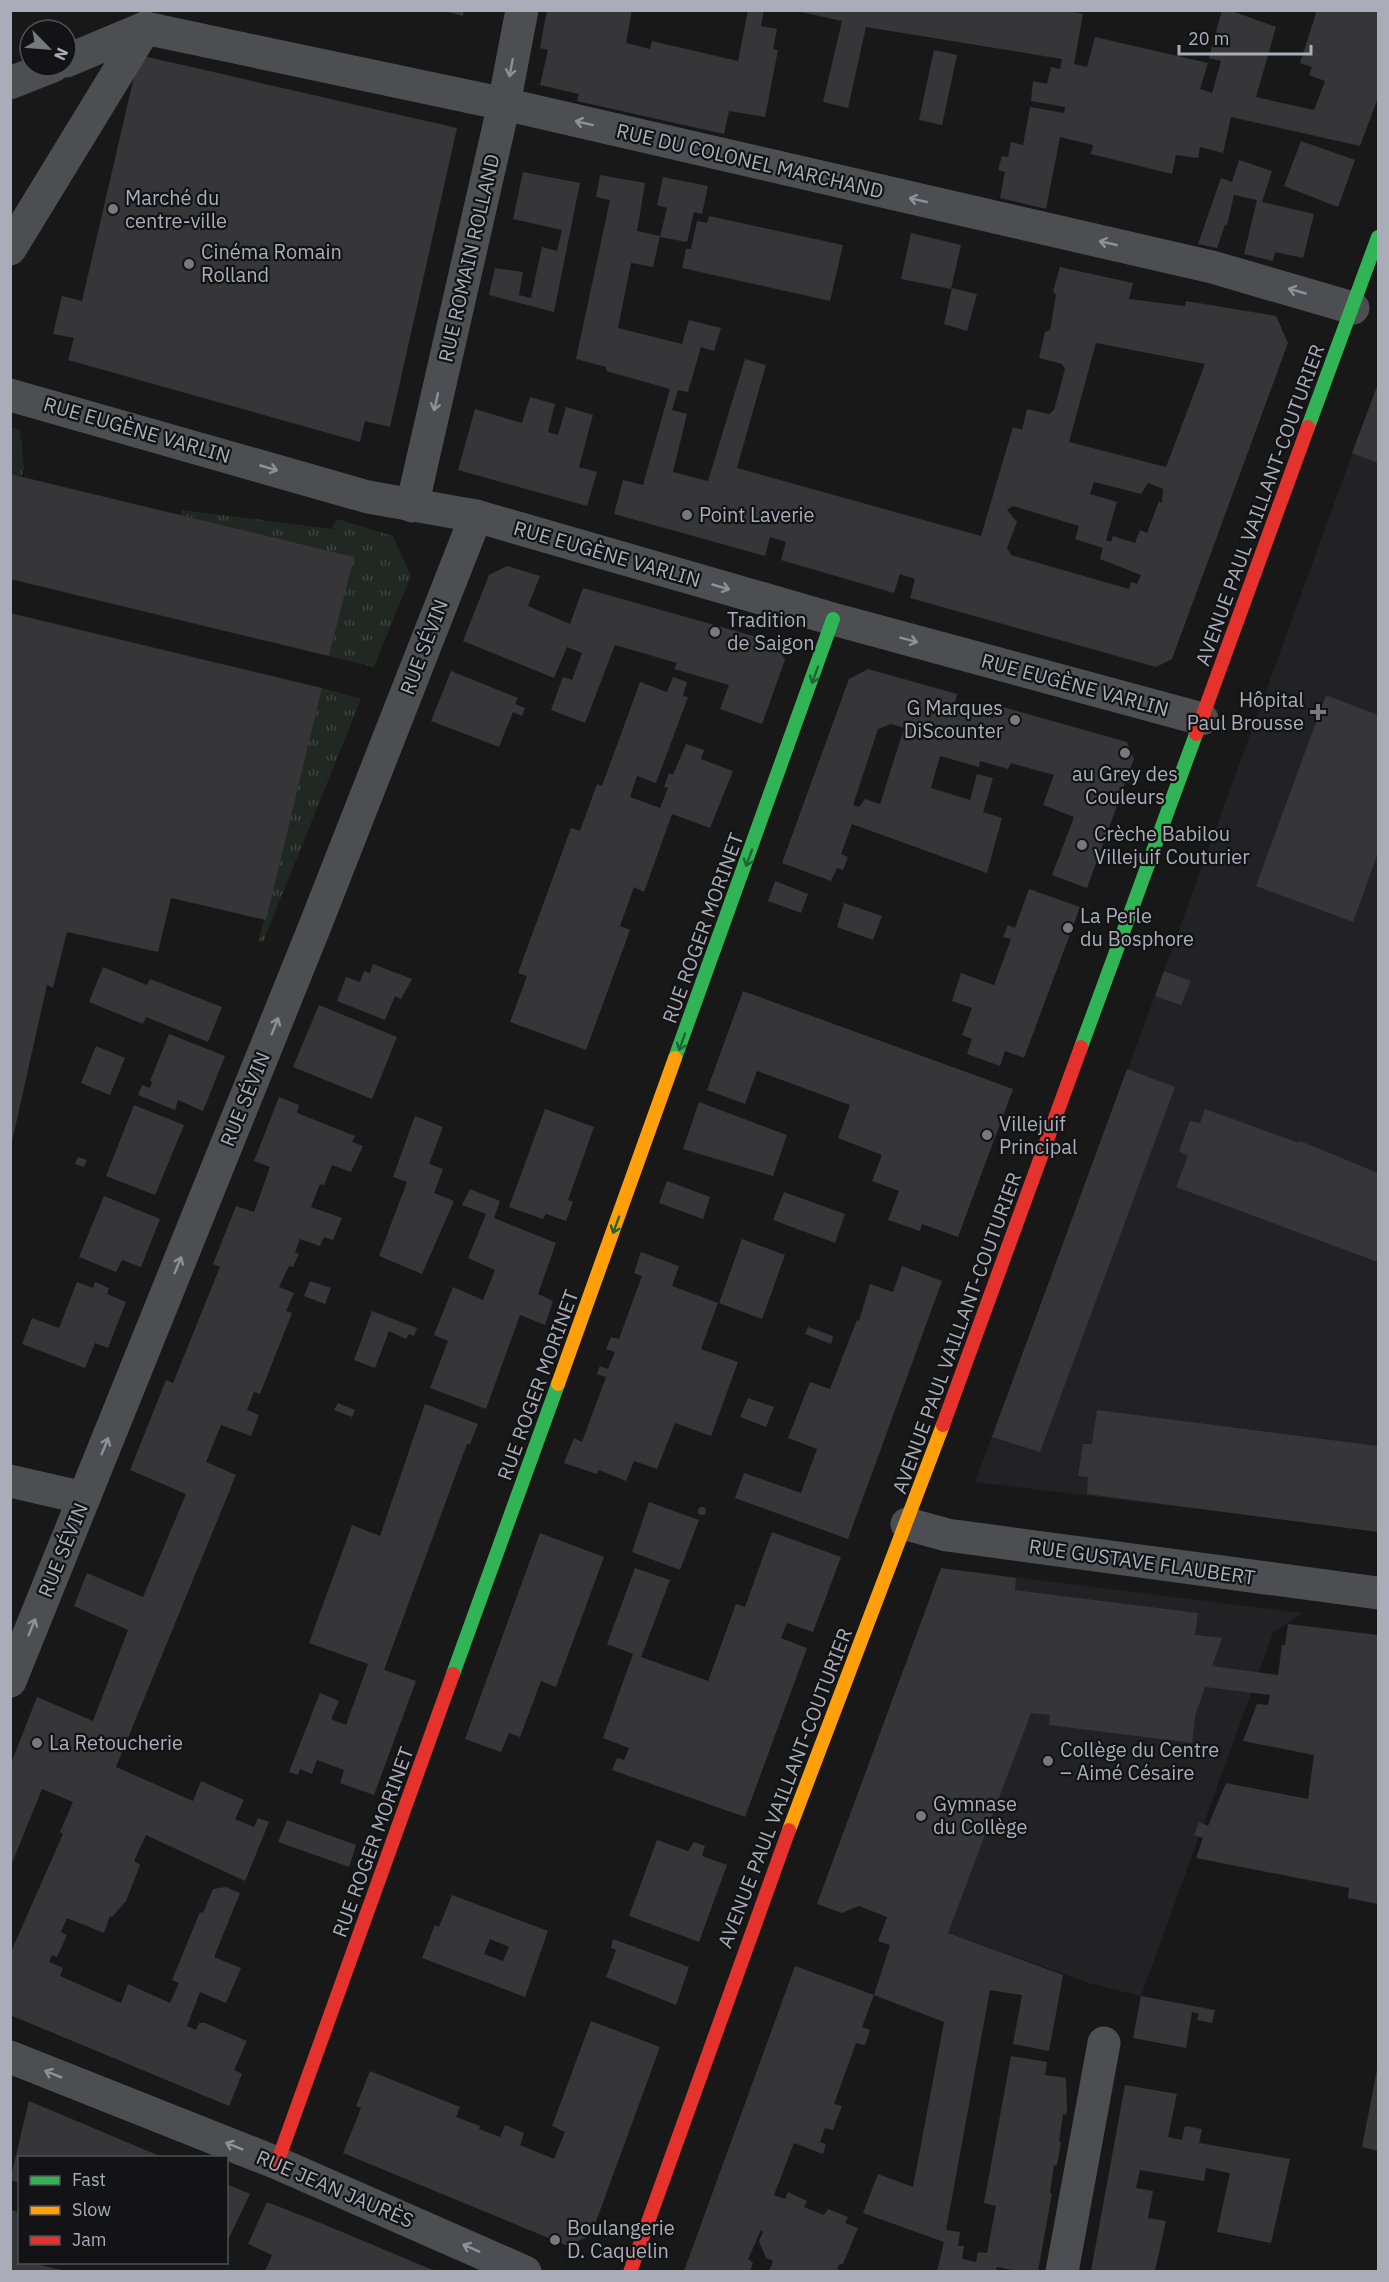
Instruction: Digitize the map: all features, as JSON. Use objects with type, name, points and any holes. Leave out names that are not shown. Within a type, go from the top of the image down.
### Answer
[{"type":"main road","name":"AVENUE PAUL VAILLANT-COUTURIER","points":[[630,2271],[814,1759],[907,1524],[1378,237]]},
{"type":"main road","name":"RUE ROGER MORINET","points":[[277,2163],[833,619]]},
{"type":"street","name":"RUE ROMAIN ROLLAND","points":[[412,506],[504,104],[522,10]]},
{"type":"street","name":"RUE DU COLONEL MARCHAND","points":[[145,28],[504,104],[1212,267],[1353,308]]},
{"type":"street","points":[[78,56],[145,28]]},
{"type":"street","points":[[10,249],[145,28]]},
{"type":"street","name":"RUE EUGÈNE VARLIN","points":[[10,394],[368,497],[476,516],[833,619],[1202,719]]},
{"type":"street","name":"RUE SÉVIN","points":[[10,1681],[315,926],[476,516]]},
{"type":"street","points":[[10,1481],[84,1498]]},
{"type":"street","name":"RUE GUSTAVE FLAUBERT","points":[[907,1524],[947,1535],[1378,1593]]},
{"type":"street","points":[[1062,2271],[1104,2043]]},
{"type":"street","name":"RUE JEAN JAURÈS","points":[[10,2057],[277,2163],[525,2271]]},
{"type":"shaded area","name":"Hôpital Paul Brousse","points":[[1378,383],[1378,1531],[975,1482],[1164,971]]},
{"type":"shaded area","name":"Collège du Centre – Aimé Césaire","points":[[941,1568],[1303,1613],[1273,1633],[1141,1996],[1089,1983],[823,1888]]},
{"type":"green space","points":[[11,427],[20,430],[24,469],[21,477],[11,474]]},
{"type":"green space","points":[[182,510],[332,529],[337,519],[393,536],[411,576],[374,667],[329,656],[353,557],[180,515]]},
{"type":"green space","points":[[322,688],[361,699],[263,942],[259,941]]},
{"type":"building","points":[[441,10],[464,10],[463,16]]},
{"type":"building","points":[[547,10],[632,10],[626,43],[650,49],[652,41],[738,61],[748,10],[764,10],[761,26],[777,29],[773,49],[778,50],[765,117],[729,111],[724,134],[577,101],[579,94],[540,85],[548,50],[540,48]]},
{"type":"building","points":[[792,10],[1063,10],[1083,14],[1074,64],[1087,67],[1095,37],[1208,63],[1200,89],[1212,93],[1221,61],[1209,58],[1222,10],[1229,10],[1276,27],[1256,97],[1314,110],[1325,81],[1309,75],[1312,67],[1300,63],[1317,10],[1378,10],[1378,98],[1360,146],[1231,117],[1223,153],[1200,147],[1198,158],[1176,155],[1172,174],[1091,154],[1093,145],[1060,137],[1046,209],[1000,198],[1005,172],[998,170],[1002,156],[1008,157],[1011,142],[1023,145],[1030,107],[1064,113],[1065,107],[1031,101],[1033,81],[1047,84],[1051,67],[1060,69],[1062,59],[866,27],[848,108],[823,102],[842,21]]},
{"type":"building","points":[[934,50],[957,55],[942,125],[919,120]]},
{"type":"building","points":[[139,55],[457,128],[390,427],[365,421],[360,442],[68,360],[74,338],[53,334],[62,296],[82,301]]},
{"type":"building","points":[[1301,141],[1355,160],[1338,207],[1284,186]]},
{"type":"building","points":[[1239,160],[1272,171],[1262,202],[1314,214],[1303,258],[1275,252],[1273,261],[1244,254],[1257,200],[1234,195],[1227,225],[1225,225],[1217,248],[1198,244],[1221,178],[1232,182]]},
{"type":"building","points":[[523,172],[580,183],[554,312],[489,295],[495,268],[523,272],[519,295],[531,298],[542,247],[557,251],[562,230],[513,219]]},
{"type":"building","points":[[600,175],[645,183],[637,231],[660,236],[653,267],[631,263],[618,328],[682,344],[689,320],[721,328],[714,351],[701,347],[688,392],[678,390],[672,410],[687,414],[673,472],[708,481],[745,359],[766,365],[737,468],[981,536],[1013,427],[1022,430],[1027,409],[1049,414],[1054,410],[1065,369],[1062,364],[1039,358],[1045,332],[1050,330],[1056,295],[1053,291],[1060,267],[1133,283],[1129,299],[1185,306],[1186,301],[1276,316],[1288,343],[1172,659],[1156,667],[910,598],[915,579],[900,574],[894,593],[781,560],[786,542],[770,537],[765,556],[614,514],[623,480],[643,485],[670,389],[606,371],[606,367],[576,359],[610,200],[596,197]],"holes":[[[1096,343],[1205,364],[1166,467],[1069,442]],[[1094,482],[1141,494],[1148,483],[1163,489],[1162,503],[1159,501],[1147,533],[1140,530],[1135,543],[1113,536],[1111,542],[1106,540],[1117,502],[1090,494]],[[1013,506],[1079,526],[1075,539],[1103,548],[1100,559],[1141,575],[1137,584],[1131,582],[1129,589],[1011,555],[1007,548],[1017,522],[1007,510]]]},
{"type":"building","points":[[663,177],[708,186],[702,214],[694,212],[687,242],[660,237],[667,208],[657,205]]},
{"type":"building","points":[[709,216],[843,245],[830,301],[682,268],[686,249],[691,249],[697,221],[707,223]]},
{"type":"building","points":[[911,233],[961,245],[951,289],[901,279]]},
{"type":"building","points":[[952,288],[977,294],[967,331],[944,324]]},
{"type":"building","points":[[1378,384],[1378,463],[1352,453]]},
{"type":"building","points":[[530,397],[555,404],[548,432],[558,435],[566,407],[593,415],[579,467],[597,472],[587,506],[458,470],[475,409],[522,423]]},
{"type":"building","points":[[10,474],[354,557],[329,656],[10,579]]},
{"type":"building","points":[[507,566],[540,576],[528,606],[570,624],[583,588],[775,642],[785,660],[762,724],[720,709],[729,685],[674,669],[677,663],[615,645],[585,723],[551,710],[563,677],[572,680],[582,653],[567,647],[554,678],[463,641],[489,575]]},
{"type":"building","points":[[10,613],[322,688],[266,920],[171,898],[158,952],[67,932],[53,988],[47,985],[11,1146]]},
{"type":"building","points":[[868,669],[957,694],[954,707],[993,718],[996,705],[1127,742],[1134,759],[1087,888],[1052,875],[1074,817],[1043,805],[1054,775],[1011,763],[1008,769],[980,761],[979,767],[940,756],[931,788],[970,800],[977,774],[993,778],[983,812],[1002,818],[987,873],[852,824],[841,854],[848,857],[843,870],[837,868],[831,881],[782,863],[849,679]],"holes":[[[891,724],[904,728],[880,804],[865,799],[859,807],[853,805],[878,729]]]},
{"type":"building","points":[[451,671],[518,698],[515,704],[525,708],[522,716],[513,712],[499,747],[431,721]]},
{"type":"building","points":[[673,677],[687,682],[683,696],[688,697],[656,783],[637,776],[630,797],[660,808],[668,788],[664,787],[669,773],[673,775],[686,744],[704,750],[701,759],[733,771],[710,828],[672,814],[644,892],[634,887],[620,926],[630,930],[586,1050],[510,1022],[527,976],[518,973],[571,828],[580,831],[597,784],[602,786],[640,682],[667,692]]},
{"type":"building","points":[[1326,695],[1378,715],[1378,853],[1353,922],[1256,886]]},
{"type":"building","points":[[775,881],[808,894],[801,913],[768,901]]},
{"type":"building","points":[[1029,889],[1080,907],[1024,1058],[1005,1051],[1000,1066],[967,1054],[972,1039],[962,1035],[972,1008],[952,1001],[961,973],[994,985],[1011,939],[1003,937],[1008,925],[1015,928]]},
{"type":"building","points":[[844,903],[882,916],[873,940],[837,927]]},
{"type":"building","points":[[373,964],[412,979],[401,999],[395,996],[385,1020],[337,1001],[346,977],[360,982],[364,971],[370,973]]},
{"type":"building","points":[[103,967],[147,985],[150,979],[222,1007],[208,1042],[146,1017],[143,1024],[89,1002]]},
{"type":"building","points":[[1164,971],[1191,981],[1181,1005],[1155,996]]},
{"type":"building","points":[[743,991],[1013,1089],[958,1237],[922,1224],[920,1231],[888,1220],[899,1191],[872,1181],[882,1155],[838,1138],[850,1105],[757,1071],[745,1104],[707,1090]]},
{"type":"building","points":[[319,1005],[397,1037],[372,1099],[293,1067]]},
{"type":"building","points":[[169,1034],[225,1056],[203,1111],[178,1100],[175,1110],[138,1095],[142,1085],[150,1088],[152,1082],[150,1081]]},
{"type":"building","points":[[96,1046],[125,1058],[110,1095],[81,1083]]},
{"type":"building","points":[[1127,1069],[1175,1087],[1040,1452],[992,1437]]},
{"type":"building","points":[[279,1097],[299,1105],[297,1113],[355,1136],[352,1142],[363,1146],[351,1172],[332,1165],[324,1185],[320,1184],[311,1207],[342,1218],[333,1240],[324,1237],[320,1246],[300,1239],[295,1252],[299,1254],[293,1267],[289,1266],[279,1287],[294,1293],[286,1311],[292,1313],[260,1394],[254,1392],[247,1410],[259,1415],[251,1436],[221,1425],[206,1462],[236,1475],[116,1767],[193,1801],[201,1781],[244,1800],[235,1819],[254,1827],[258,1818],[269,1822],[245,1881],[146,1835],[134,1861],[140,1865],[126,1901],[112,1917],[110,1916],[104,1933],[67,1918],[61,1932],[67,1935],[57,1957],[52,1955],[49,1962],[63,1968],[60,1976],[121,2003],[128,1984],[170,2003],[179,1983],[172,1980],[200,1912],[203,1913],[213,1889],[226,1887],[240,1893],[214,1957],[241,1968],[226,2003],[200,1992],[187,2026],[196,2030],[199,2023],[205,2023],[247,2041],[234,2070],[242,2074],[229,2106],[10,2015],[10,1954],[63,1834],[60,1832],[73,1802],[42,1789],[10,1868],[10,1766],[37,1697],[93,1721],[128,1630],[74,1606],[87,1573],[143,1597],[186,1494],[130,1470],[166,1380],[173,1383],[220,1267],[213,1264],[236,1206],[254,1212],[270,1167],[254,1161]]},
{"type":"building","points":[[699,1102],[787,1135],[773,1176],[683,1149]]},
{"type":"building","points":[[134,1105],[184,1125],[155,1195],[106,1176]]},
{"type":"building","points":[[545,1109],[594,1127],[568,1200],[573,1202],[566,1221],[546,1214],[543,1219],[509,1207]]},
{"type":"building","points":[[1205,1109],[1299,1143],[1300,1141],[1378,1173],[1378,1262],[1176,1187],[1188,1156],[1179,1151],[1190,1121],[1200,1123]]},
{"type":"building","points":[[415,1116],[443,1127],[429,1164],[443,1169],[434,1193],[454,1201],[422,1274],[379,1256],[407,1182],[393,1177]]},
{"type":"building","points":[[78,1157],[87,1160],[84,1167],[75,1164]]},
{"type":"building","points":[[667,1181],[710,1197],[703,1219],[659,1203]]},
{"type":"building","points":[[470,1189],[500,1201],[494,1218],[556,1243],[538,1294],[553,1301],[545,1325],[520,1315],[486,1409],[430,1388],[448,1341],[434,1335],[453,1287],[483,1300],[495,1270],[468,1258],[486,1214],[462,1205]]},
{"type":"building","points":[[784,1192],[845,1214],[835,1243],[773,1220]]},
{"type":"building","points":[[104,1196],[160,1219],[141,1267],[122,1260],[116,1272],[79,1257]]},
{"type":"building","points":[[742,1239],[785,1255],[762,1319],[719,1303]]},
{"type":"building","points":[[641,1252],[679,1266],[672,1286],[718,1303],[701,1349],[738,1362],[711,1436],[675,1423],[657,1469],[634,1461],[626,1481],[599,1470],[597,1474],[564,1463],[574,1438],[582,1442],[606,1377],[597,1374],[600,1366],[608,1369],[615,1352],[606,1349],[611,1337],[619,1339],[642,1276],[634,1273]]},
{"type":"building","points":[[902,1266],[942,1281],[848,1539],[735,1498],[744,1473],[801,1493],[817,1449],[788,1438],[810,1382],[830,1389],[857,1320],[859,1321],[870,1284],[893,1292]]},
{"type":"building","points":[[310,1281],[331,1288],[325,1304],[304,1296]]},
{"type":"building","points":[[77,1282],[93,1288],[95,1282],[109,1288],[107,1294],[126,1302],[108,1348],[95,1343],[85,1368],[22,1344],[32,1318],[59,1328]]},
{"type":"building","points":[[372,1311],[417,1328],[414,1336],[409,1334],[406,1339],[389,1331],[375,1368],[354,1360]]},
{"type":"building","points":[[808,1327],[833,1336],[831,1344],[805,1334]]},
{"type":"building","points":[[748,1398],[774,1407],[766,1427],[740,1417]]},
{"type":"building","points":[[338,1403],[355,1410],[352,1417],[334,1410]]},
{"type":"building","points":[[425,1404],[478,1424],[470,1444],[467,1444],[384,1670],[416,1681],[374,1795],[340,1783],[344,1770],[317,1760],[312,1774],[300,1769],[298,1775],[289,1772],[320,1693],[339,1701],[331,1719],[346,1725],[368,1664],[309,1643],[352,1525],[380,1536]]},
{"type":"building","points":[[1097,1410],[1378,1446],[1378,1532],[1087,1494],[1088,1477],[1078,1476],[1083,1444],[1092,1444]]},
{"type":"building","points":[[649,1502],[699,1520],[680,1570],[632,1552]]},
{"type":"building","points":[[702,1507],[706,1511],[702,1515],[698,1511]]},
{"type":"building","points":[[772,1532],[841,1557],[813,1632],[787,1623],[781,1638],[807,1648],[745,1817],[612,1770],[617,1758],[624,1760],[629,1748],[603,1738],[633,1654],[607,1644],[635,1568],[670,1580],[641,1657],[708,1681],[736,1604],[745,1607]]},
{"type":"building","points":[[540,1533],[604,1557],[556,1687],[541,1681],[520,1737],[509,1733],[501,1752],[465,1739]]},
{"type":"building","points":[[941,1568],[1016,1578],[1015,1590],[1198,1613],[1195,1635],[1222,1638],[1212,1666],[1278,1675],[1282,1645],[1285,1645],[1288,1624],[1378,1635],[1378,1904],[1348,1898],[1349,1888],[1196,1858],[1203,1838],[1194,1835],[1199,1822],[1208,1826],[1226,1783],[1308,1799],[1314,1755],[1243,1741],[1257,1704],[1268,1705],[1270,1695],[1205,1687],[1195,1716],[1192,1743],[1049,1725],[1050,1715],[1031,1713],[948,1933],[1063,1975],[1049,2051],[1013,2044],[1022,1995],[990,1990],[946,2230],[960,2232],[958,2246],[964,2246],[962,2259],[976,2262],[978,2252],[987,2253],[996,2206],[984,2203],[1011,2056],[1047,2062],[1045,2075],[1066,2078],[1067,2109],[1066,2115],[1063,2114],[1059,2142],[1061,2142],[1057,2165],[1054,2165],[1050,2193],[1052,2193],[1038,2271],[1017,2271],[997,2267],[996,2271],[937,2271],[944,2242],[863,2213],[878,2174],[913,2187],[944,2022],[874,1995],[890,1945],[878,1941],[887,1917],[859,1906],[842,1913],[817,1904]]},
{"type":"building","points":[[287,1820],[356,1845],[349,1867],[278,1842]]},
{"type":"building","points":[[657,1840],[688,1851],[694,1842],[705,1846],[702,1856],[727,1865],[699,1942],[629,1916]]},
{"type":"building","points":[[452,1895],[548,1931],[525,1997],[422,1958],[435,1925],[439,1927]],"holes":[[[490,1939],[509,1947],[503,1961],[484,1954]]]},
{"type":"building","points":[[613,1939],[689,1967],[676,2005],[606,1977],[616,1950],[611,1948]]},
{"type":"building","points":[[795,1966],[874,1995],[862,2027],[870,2030],[865,2045],[856,2043],[834,2104],[842,2106],[833,2130],[825,2128],[820,2142],[826,2144],[823,2154],[794,2143],[774,2195],[785,2199],[788,2192],[807,2201],[804,2207],[824,2215],[828,2209],[848,2217],[845,2223],[858,2228],[843,2264],[840,2264],[837,2269],[842,2271],[769,2271],[773,2261],[766,2258],[759,2241],[763,2232],[761,2230],[748,2259],[753,2263],[750,2271],[684,2271]]},
{"type":"building","points":[[1141,1996],[1215,2010],[1212,2023],[1197,2020],[1199,2014],[1192,2012],[1186,2048],[1133,2038]]},
{"type":"building","points":[[591,2021],[660,2047],[591,2235],[568,2246],[343,2153],[361,2108],[356,2106],[370,2071],[460,2107],[456,2117],[480,2126],[479,2129],[500,2137],[505,2125],[524,2133],[520,2145],[554,2159],[565,2132],[552,2126]]},
{"type":"building","points":[[1378,2070],[1378,2151],[1362,2147]]},
{"type":"building","points":[[1125,2085],[1177,2094],[1168,2137],[1182,2140],[1185,2126],[1202,2129],[1199,2143],[1290,2159],[1271,2243],[1217,2232],[1230,2173],[1206,2168],[1204,2181],[1140,2170],[1136,2188],[1153,2191],[1148,2218],[1166,2221],[1155,2271],[1091,2271]]},
{"type":"building","points":[[29,2101],[160,2156],[18,2156],[18,2182],[10,2180]]},
{"type":"building","points":[[228,2185],[250,2194],[228,2240]]},
{"type":"building","points":[[267,2202],[435,2271],[265,2271],[272,2255],[248,2244]]},
{"type":"building","points":[[10,2209],[18,2212],[18,2264],[40,2264],[66,2271],[10,2271]]},
{"type":"traffic: fast","points":[[1308,427],[1378,237]]},
{"type":"traffic: fast","points":[[675,1058],[833,619]]},
{"type":"traffic: fast","points":[[1081,1047],[1196,734]]},
{"type":"traffic: fast","points":[[453,1674],[558,1384]]},
{"type":"traffic: slow","points":[[558,1384],[675,1058]]},
{"type":"traffic: slow","points":[[789,1830],[943,1425]]},
{"type":"traffic: jam","points":[[1196,734],[1308,427]]},
{"type":"traffic: jam","points":[[943,1425],[1081,1047]]},
{"type":"traffic: jam","points":[[277,2163],[453,1674]]},
{"type":"traffic: jam","points":[[630,2272],[789,1830]]},
{"type":"place","name":"Marché du centre-ville","points":[[113,209]]},
{"type":"place","name":"Cinéma Romain Rolland","points":[[189,264]]},
{"type":"place","name":"Point Laverie","points":[[687,515]]},
{"type":"place","name":"Tradition de Saigon","points":[[715,632]]},
{"type":"place","name":"Hôpital Paul Brousse","points":[[1318,712]]},
{"type":"place","name":"G Marques DiScounter","points":[[1015,720]]},
{"type":"place","name":"au Grey des Couleurs","points":[[1125,753]]},
{"type":"place","name":"Crèche Babilou Villejuif Couturier","points":[[1082,845]]},
{"type":"place","name":"La Perle du Bosphore","points":[[1068,928]]},
{"type":"place","name":"Villejuif Principal","points":[[987,1135]]},
{"type":"place","name":"La Retoucherie","points":[[37,1743]]},
{"type":"place","name":"Collège du Centre – Aimé Césaire","points":[[1048,1761]]},
{"type":"place","name":"Gymnase du Collège","points":[[921,1816]]},
{"type":"place","name":"Boulangerie D. Caquelin","points":[[555,2240]]}]
